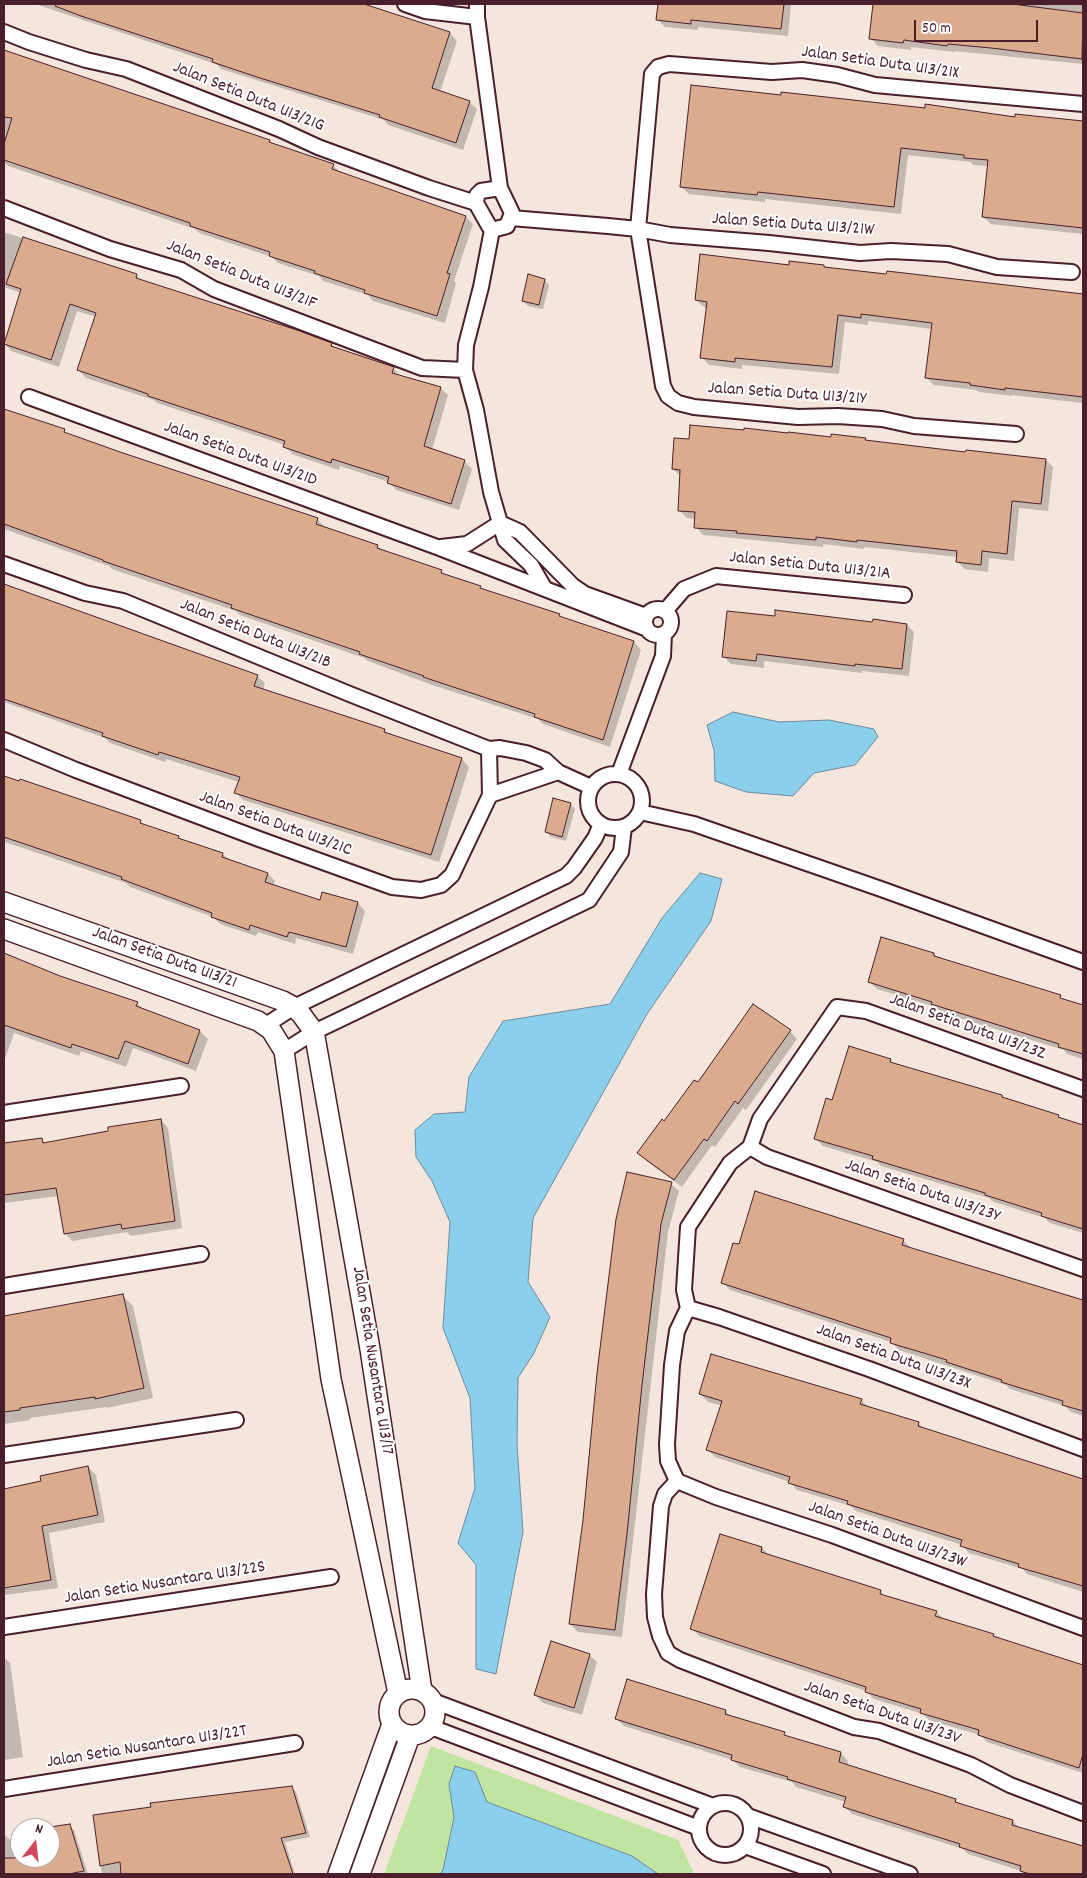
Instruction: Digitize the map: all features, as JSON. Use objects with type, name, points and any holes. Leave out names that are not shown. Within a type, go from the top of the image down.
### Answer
[{"type":"main road","name":"Jalan Setia Duta U13/21","points":[[4,902],[283,1001],[294,1007],[314,1032]]},
{"type":"main road","name":"Jalan Setia Duta U13/21","points":[[4,929],[266,1025]]},
{"type":"main road","points":[[266,1025],[284,1051],[331,1379],[398,1693]]},
{"type":"main road","name":"Jalan Setia Nusantara U13/17","points":[[314,1032],[370,1349],[428,1696]]},
{"type":"main road","points":[[338,1874],[392,1724],[389,1711],[390,1704],[398,1693],[410,1689],[428,1696],[436,1714],[431,1726],[425,1732],[410,1736],[403,1734],[392,1724]]},
{"type":"main road","points":[[360,1874],[410,1736]]},
{"type":"street","points":[[405,4],[425,11],[477,10],[500,188],[512,213],[507,226],[492,230]]},
{"type":"street","name":"Jalan Setia Duta U13/21G","points":[[4,32],[86,60],[126,69],[279,129],[318,147],[429,188],[476,203]]},
{"type":"street","name":"Jalan Setia Duta U13/21X","points":[[638,229],[649,90],[652,74],[658,67],[669,64],[772,72],[802,70],[875,85],[1083,104]]},
{"type":"street","points":[[500,188],[481,191],[477,195],[476,203],[492,230],[481,287],[466,345],[465,370],[476,410],[491,492],[505,540],[531,565],[545,589]]},
{"type":"street","name":"Jalan Setia Duta U13/21F","points":[[4,208],[110,249],[182,270],[214,289],[422,368],[465,370]]},
{"type":"street","name":"Jalan Setia Duta U13/21W","points":[[511,218],[638,229],[670,235],[860,253],[891,251],[948,254],[997,267],[1072,272]]},
{"type":"street","name":"Jalan Setia Duta U13/21Y","points":[[638,229],[663,386],[668,396],[678,403],[694,407],[798,417],[838,416],[882,419],[914,426],[1016,434]]},
{"type":"street","name":"Jalan Setia Duta U13/21D","points":[[29,397],[437,547],[545,589],[646,622]]},
{"type":"street","points":[[437,547],[468,544],[500,523]]},
{"type":"street","points":[[500,523],[520,532],[573,586],[585,594],[646,622],[655,636],[667,632],[671,623],[665,611],[657,609],[652,610],[646,622]]},
{"type":"street","name":"Jalan Setia Duta U13/21B","points":[[4,564],[85,593],[123,601],[488,749],[500,748],[526,753],[545,760],[558,772],[591,787]]},
{"type":"street","name":"Jalan Setia Duta U13/21A","points":[[665,611],[684,588],[716,576],[904,596]]},
{"type":"street","points":[[620,774],[663,656],[664,634]]},
{"type":"street","name":"Jalan Setia Duta U13/21C","points":[[4,740],[188,813],[392,887],[422,890],[441,885],[452,875],[490,795]]},
{"type":"street","points":[[488,749],[490,795],[558,772]]},
{"type":"street","points":[[620,774],[635,782],[640,788],[643,804],[640,812],[636,818],[624,827],[608,828],[601,824],[590,812],[588,795],[591,787],[603,776],[620,774]]},
{"type":"street","points":[[640,812],[694,824],[1083,962]]},
{"type":"street","points":[[266,1025],[294,1007],[566,876],[574,868],[601,824]]},
{"type":"street","points":[[284,1051],[314,1032],[589,900],[622,852],[624,827]]},
{"type":"street","name":"Jalan Setia Duta U13/23Z","points":[[750,1146],[760,1119],[837,1007],[866,1012],[1083,1089]]},
{"type":"street","points":[[4,1113],[181,1086]]},
{"type":"street","points":[[677,1482],[668,1461],[667,1444],[672,1365],[677,1331],[688,1308],[684,1290],[688,1227],[730,1163],[750,1146]]},
{"type":"street","name":"Jalan Setia Duta U13/23Y","points":[[750,1146],[767,1157],[1083,1269]]},
{"type":"street","points":[[4,1286],[201,1254]]},
{"type":"street","name":"Jalan Setia Duta U13/23X","points":[[688,1308],[729,1320],[869,1369],[1083,1449]]},
{"type":"street","points":[[4,1455],[236,1420]]},
{"type":"street","name":"Jalan Setia Duta U13/23W","points":[[677,1482],[716,1497],[832,1535],[1083,1628]]},
{"type":"street","name":"Jalan Setia Duta U13/23V","points":[[677,1482],[665,1494],[661,1506],[654,1594],[655,1617],[660,1636],[668,1653],[680,1660],[854,1727],[880,1731],[970,1765],[1010,1785],[1083,1813]]},
{"type":"street","name":"Jalan Setia Nusantara U13/22S","points":[[4,1627],[332,1577]]},
{"type":"street","points":[[428,1696],[714,1806]]},
{"type":"street","points":[[431,1726],[699,1828]]},
{"type":"street","name":"Jalan Setia Nusantara U13/22T","points":[[4,1789],[296,1744]]},
{"type":"street","points":[[721,1804],[736,1806],[748,1816],[751,1832],[745,1846],[733,1854],[717,1854],[704,1844],[699,1828],[703,1816],[714,1806],[721,1804]]},
{"type":"street","points":[[748,1816],[910,1874]]},
{"type":"street","points":[[745,1846],[823,1874]]},
{"type":"green space","points":[[431,1746],[678,1840],[693,1871],[692,1874],[384,1874]]},
{"type":"water","points":[[733,712],[779,722],[829,720],[874,729],[878,737],[855,765],[814,773],[793,796],[746,792],[715,781],[714,750],[707,725]]},
{"type":"water","points":[[700,873],[722,879],[711,921],[647,1014],[533,1218],[528,1282],[550,1317],[534,1353],[518,1378],[517,1444],[523,1532],[496,1674],[476,1669],[476,1565],[458,1543],[475,1488],[470,1398],[443,1328],[450,1222],[432,1181],[416,1157],[415,1130],[434,1114],[465,1112],[469,1077],[503,1021],[610,1004],[662,918]]},
{"type":"water","points":[[455,1766],[475,1772],[487,1802],[632,1856],[658,1874],[440,1874],[443,1870],[454,1817],[449,1784]]},
{"type":"building","points":[[56,4],[364,4],[450,32],[432,88],[470,101],[456,143],[379,117],[380,115],[212,62],[213,59],[81,16],[55,6]]},
{"type":"building","points":[[658,4],[784,4],[781,29],[691,20],[691,24],[656,20]]},
{"type":"building","points":[[873,4],[1012,4],[1083,13],[1082,59],[991,48],[948,44],[947,46],[904,40],[903,43],[869,39]]},
{"type":"building","points":[[4,50],[270,140],[269,142],[334,164],[332,169],[466,216],[447,273],[450,274],[437,316],[364,293],[365,290],[269,256],[270,252],[190,226],[190,223],[4,160],[4,144],[12,118],[4,117]]},
{"type":"building","points":[[691,85],[781,95],[781,92],[925,108],[925,104],[1015,117],[1015,114],[1083,121],[1083,228],[982,217],[988,160],[964,158],[964,155],[901,148],[894,207],[758,192],[757,195],[680,187]]},
{"type":"building","points":[[23,237],[137,274],[136,278],[300,331],[332,343],[331,346],[394,367],[392,373],[441,387],[424,446],[465,460],[451,504],[387,483],[389,477],[332,459],[331,463],[283,447],[285,441],[148,396],[148,394],[77,370],[96,313],[70,304],[51,360],[4,344],[21,289],[6,284]]},
{"type":"building","points":[[700,254],[789,265],[789,261],[886,274],[887,271],[1083,294],[1083,397],[1005,388],[1005,390],[970,385],[970,383],[925,378],[932,323],[861,314],[861,318],[838,315],[832,367],[735,358],[735,362],[700,358],[707,302],[695,300]]},
{"type":"building","points":[[528,274],[545,279],[539,305],[522,301]]},
{"type":"building","points":[[4,409],[65,429],[64,432],[120,452],[318,518],[316,524],[378,545],[377,548],[442,570],[441,573],[634,641],[603,740],[534,717],[535,714],[423,677],[359,654],[360,652],[231,608],[232,605],[103,561],[4,524]]},
{"type":"building","points":[[690,425],[744,430],[744,428],[831,437],[831,434],[965,452],[966,450],[1046,459],[1041,504],[1012,501],[1007,554],[982,551],[981,565],[956,562],[957,551],[857,540],[857,542],[816,537],[816,540],[694,528],[695,512],[678,511],[680,470],[672,469],[674,438],[689,439]]},
{"type":"building","points":[[4,584],[258,675],[254,686],[385,729],[384,732],[462,758],[431,855],[234,793],[240,777],[159,752],[158,755],[102,736],[103,733],[4,699]]},
{"type":"building","points":[[775,610],[872,622],[873,619],[907,624],[902,669],[855,664],[855,666],[757,654],[756,661],[722,657],[727,611],[775,616]]},
{"type":"building","points":[[4,776],[19,781],[20,779],[141,820],[140,823],[223,853],[222,857],[268,873],[265,882],[320,900],[322,892],[358,902],[346,947],[289,932],[287,937],[250,925],[249,930],[211,917],[212,913],[121,879],[122,877],[4,837]]},
{"type":"building","points":[[553,798],[571,803],[562,837],[545,832]]},
{"type":"building","points":[[881,937],[934,953],[934,956],[1061,995],[1060,998],[1083,1005],[1083,1054],[1058,1047],[1059,1044],[868,982]]},
{"type":"building","points":[[4,953],[60,976],[138,1002],[136,1006],[200,1030],[188,1064],[125,1041],[118,1059],[72,1044],[71,1048],[4,1025]]},
{"type":"building","points":[[753,1004],[791,1030],[738,1104],[735,1101],[707,1141],[704,1139],[674,1180],[637,1153],[662,1119],[664,1121],[694,1080],[698,1082]]},
{"type":"building","points":[[849,1046],[891,1059],[890,1062],[1002,1095],[1002,1097],[1059,1115],[1058,1117],[1083,1125],[1083,1229],[1041,1216],[1042,1213],[985,1195],[985,1193],[872,1159],[873,1156],[814,1139],[826,1098],[832,1100]]},
{"type":"building","points":[[161,1119],[175,1221],[122,1229],[121,1224],[64,1234],[56,1188],[4,1195],[4,1143],[42,1138],[43,1143],[108,1131],[108,1127]]},
{"type":"building","points":[[627,1172],[672,1182],[661,1224],[615,1630],[569,1624],[583,1520],[597,1373],[616,1219]]},
{"type":"building","points":[[755,1191],[904,1239],[902,1245],[1083,1300],[1083,1411],[1062,1405],[1063,1401],[1001,1382],[1002,1380],[946,1362],[947,1360],[890,1343],[891,1338],[721,1283],[733,1243],[739,1244]]},
{"type":"building","points":[[123,1294],[144,1388],[95,1399],[95,1397],[4,1412],[4,1316]]},
{"type":"building","points":[[711,1354],[862,1399],[860,1404],[919,1422],[918,1426],[1083,1479],[1083,1586],[1018,1567],[1019,1564],[960,1546],[962,1540],[847,1504],[848,1501],[788,1483],[790,1477],[706,1450],[722,1401],[699,1394]]},
{"type":"building","points":[[88,1466],[98,1515],[42,1526],[51,1580],[4,1588],[4,1489],[41,1481],[40,1476]]},
{"type":"building","points":[[720,1534],[762,1547],[761,1552],[881,1590],[880,1594],[937,1611],[935,1616],[1083,1665],[1083,1754],[1079,1768],[978,1735],[979,1730],[920,1713],[921,1709],[865,1692],[866,1687],[690,1629]]},
{"type":"building","points":[[551,1641],[590,1654],[574,1708],[534,1695]]},
{"type":"building","points":[[627,1679],[726,1710],[725,1714],[785,1732],[784,1735],[841,1752],[839,1762],[956,1799],[955,1802],[1013,1820],[1012,1825],[1083,1846],[1083,1874],[1030,1874],[1020,1871],[1021,1866],[959,1847],[960,1844],[843,1807],[846,1797],[731,1760],[732,1755],[615,1719]]},
{"type":"building","points":[[292,1786],[306,1833],[281,1838],[293,1874],[121,1874],[120,1862],[100,1866],[93,1815],[151,1807],[150,1803]]},
{"type":"building","points":[[70,1824],[84,1871],[69,1874],[4,1874],[4,1858],[10,1858],[10,1868],[60,1868],[60,1826]]}]
